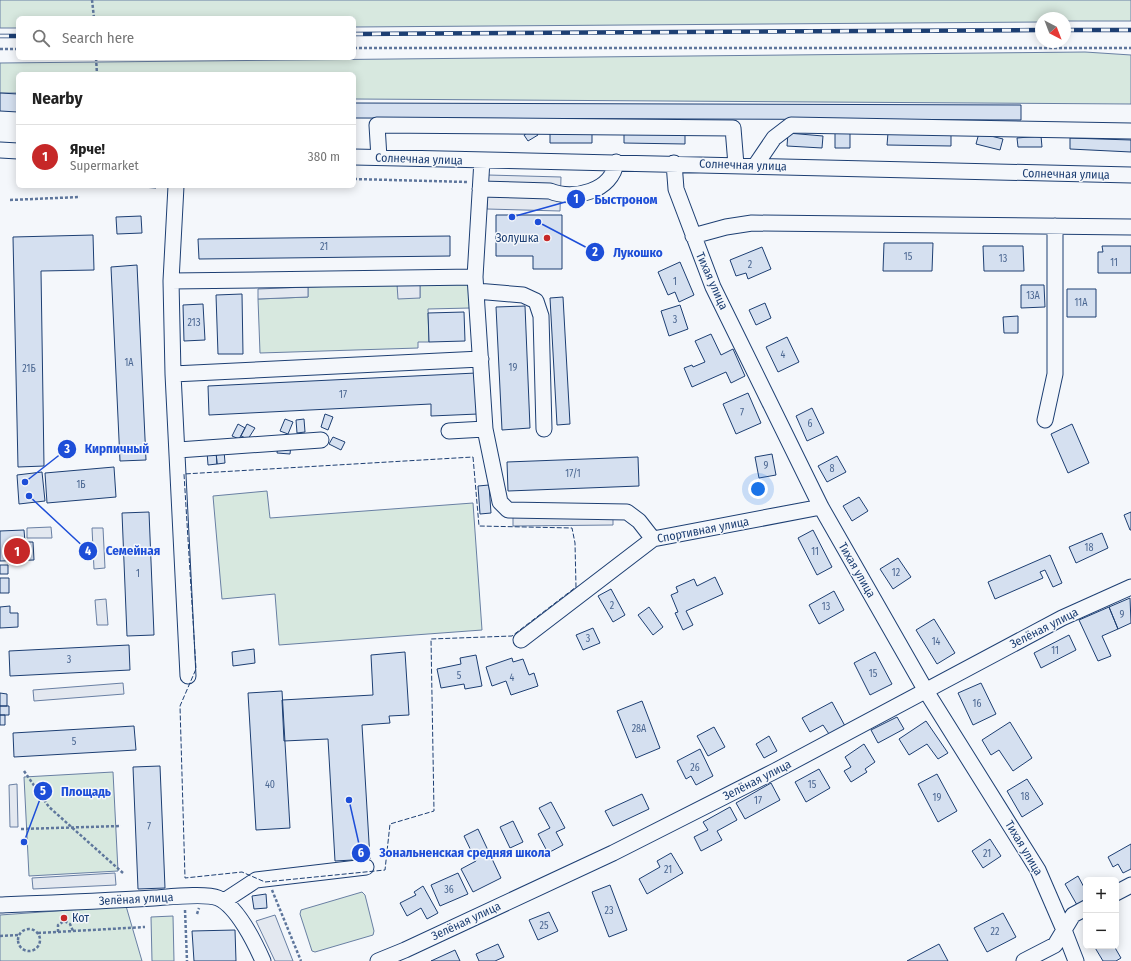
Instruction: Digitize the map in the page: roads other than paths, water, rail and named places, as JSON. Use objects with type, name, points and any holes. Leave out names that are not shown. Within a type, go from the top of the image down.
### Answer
[{"type":"street","points":[[379,158],[377,125],[733,128],[736,165]]},
{"type":"street","points":[[755,166],[774,138],[791,125],[1131,131]]},
{"type":"street","points":[[0,150],[16,151]]},
{"type":"street","name":"Солнечная улица","points":[[356,157],[674,163],[1131,175]]},
{"type":"street","points":[[482,160],[476,284],[485,429],[500,502],[508,510],[627,512],[639,521],[653,539]]},
{"type":"street","points":[[480,186],[550,191],[560,195],[580,194],[595,189],[604,183],[615,168],[616,162]]},
{"type":"street","name":"Тихая улица","points":[[674,163],[676,189],[713,287],[821,507],[926,691],[1038,870],[1076,961]]},
{"type":"street","points":[[176,188],[171,281],[173,374],[178,450],[188,676]]},
{"type":"street","points":[[693,236],[752,222],[1131,227]]},
{"type":"street","points":[[1045,420],[1054,374],[1055,226]]},
{"type":"street","points":[[171,281],[476,284],[524,295],[536,301],[541,316],[544,429]]},
{"type":"street","points":[[173,374],[481,359]]},
{"type":"street","points":[[449,431],[485,429]]},
{"type":"street","points":[[178,450],[321,440]]},
{"type":"street","name":"Спортивная улица","points":[[521,640],[653,539],[821,507]]},
{"type":"street","name":"Зелёная улица","points":[[378,961],[613,853],[775,771],[1062,618],[1131,587]]},
{"type":"street","points":[[263,961],[258,948],[238,916],[224,901],[256,880],[366,866]]},
{"type":"street","points":[[1119,891],[1131,885]]},
{"type":"street","name":"Зелёная улица","points":[[0,906],[185,896],[216,897],[224,901]]},
{"type":"street","points":[[1024,961],[1055,946],[1073,915],[1083,910]]},
{"type":"railway","points":[[356,34],[1035,30]]},
{"type":"railway","points":[[1071,30],[1131,30]]},
{"type":"railway","points":[[0,36],[16,36]]},
{"type":"place","name":"Быстроном","points":[[512,217]]},
{"type":"place","name":"Лукошко","points":[[538,222]]},
{"type":"place","name":"Золушка","points":[[547,238]]},
{"type":"place","name":"Кирпичный","points":[[25,482]]},
{"type":"place","name":"Семейная","points":[[29,496]]},
{"type":"place","name":"Ярче!","points":[[17,551]]},
{"type":"place","name":"Зональненская средняя школа","points":[[349,800]]},
{"type":"place","name":"Площадь","points":[[24,842]]},
{"type":"place","name":"Кот","points":[[64,918]]}]
